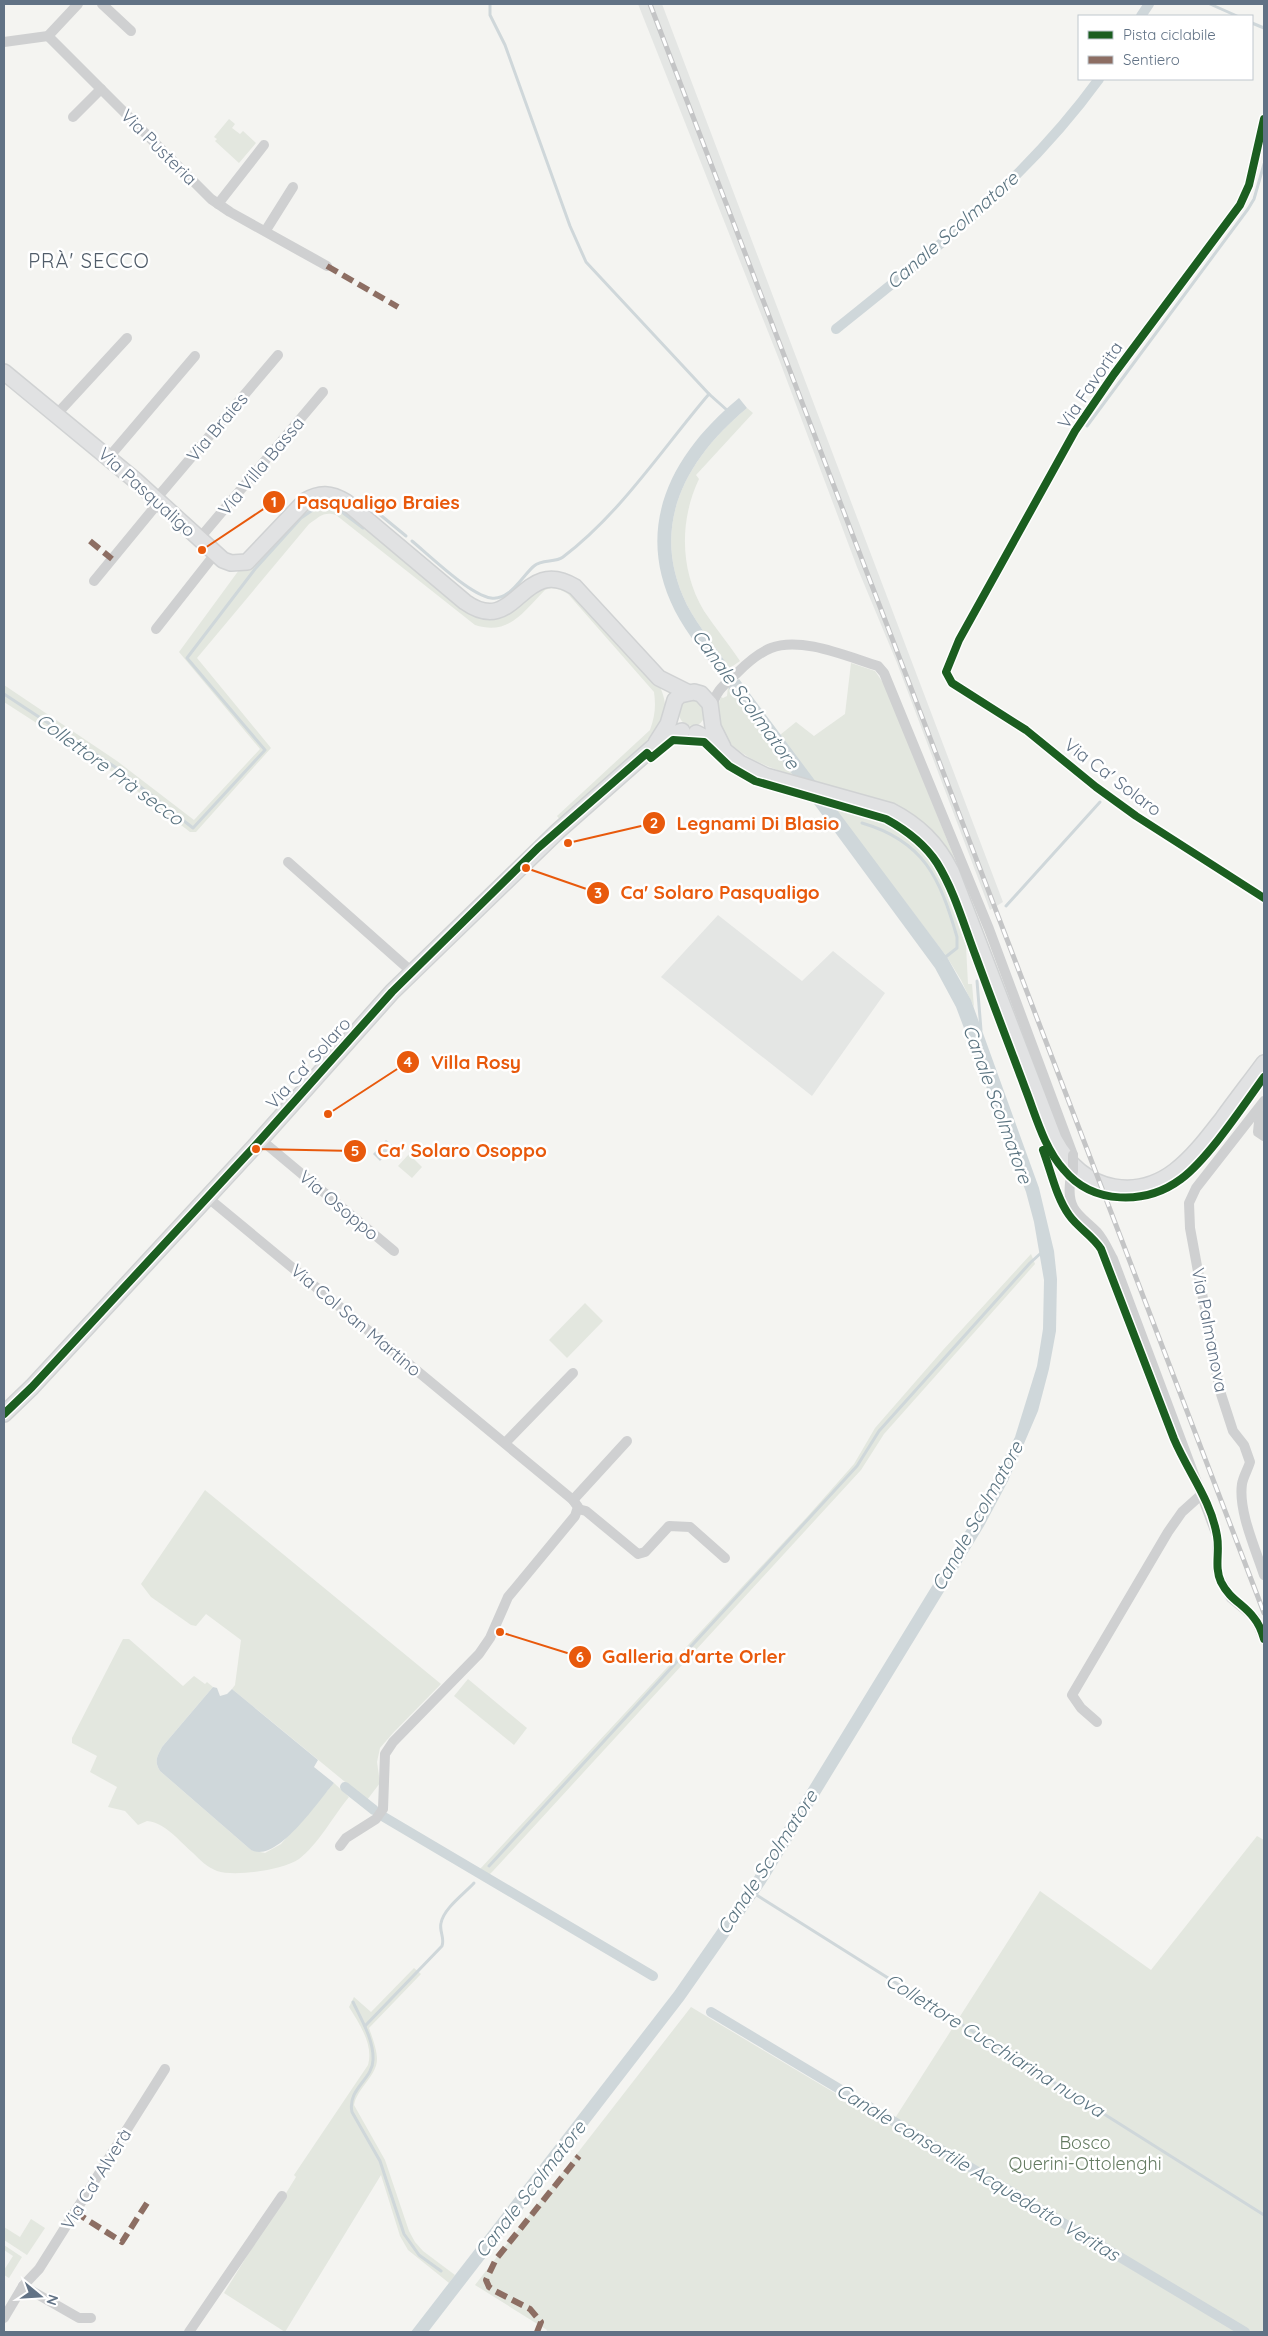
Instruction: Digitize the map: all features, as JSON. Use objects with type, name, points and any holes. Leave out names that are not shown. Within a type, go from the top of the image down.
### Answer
[{"type":"street","points":[[4,42],[48,36],[78,4]]},
{"type":"street","points":[[102,4],[131,32]]},
{"type":"street","name":"Via Pusteria","points":[[48,36],[218,204],[327,266]]},
{"type":"street","points":[[73,117],[101,89]]},
{"type":"street","name":"Via Favorita","points":[[947,676],[948,662],[959,640],[1075,431],[1120,366],[1240,205],[1249,184],[1264,119]]},
{"type":"street","points":[[218,204],[264,146]]},
{"type":"street","points":[[266,230],[293,187]]},
{"type":"street","points":[[56,414],[127,338]]},
{"type":"street","name":"Via Braies","points":[[94,581],[158,500],[278,355]]},
{"type":"street","points":[[109,458],[195,356]]},
{"type":"street","name":"Via Pasqualigo","points":[[4,372],[158,500],[215,554],[231,563],[247,562],[305,501],[313,496],[330,495],[346,502],[465,602],[480,610],[488,612],[503,609],[536,582],[544,579],[553,578],[575,586],[659,678],[671,710]]},
{"type":"street","name":"Via Villa Bassa","points":[[199,539],[323,392]]},
{"type":"street","points":[[156,629],[215,554]]},
{"type":"street","name":"Via Ca' Solaro","points":[[4,1414],[32,1387],[412,972],[538,848],[652,748],[669,736],[703,730],[711,714],[713,699],[725,683],[759,654],[769,648],[789,643],[809,646],[878,666],[884,673],[985,920],[1073,1155],[1073,1171],[1069,1194],[1076,1214],[1097,1233],[1113,1260],[1217,1536],[1217,1569],[1220,1579],[1231,1598],[1254,1618],[1264,1639]]},
{"type":"street","name":"Via Ca' Solaro","points":[[947,676],[952,683],[1026,730],[1096,787],[1136,816],[1264,898]]},
{"type":"street","name":"Via Pasqualigo","points":[[659,678],[690,692]]},
{"type":"street","name":"Via Ca' Solaro","points":[[652,748],[664,734],[675,700],[690,692],[725,683]]},
{"type":"street","points":[[690,692],[706,698],[717,738],[725,750]]},
{"type":"street","points":[[671,710],[672,721],[725,750],[752,770],[788,782],[878,806],[900,815],[928,836],[944,856],[967,911],[1048,1124],[1060,1150],[1083,1175],[1107,1186],[1123,1188],[1139,1188],[1165,1179],[1187,1162],[1264,1063]]},
{"type":"street","points":[[288,862],[412,972]]},
{"type":"street","name":"Via Palmanova","points":[[1264,1101],[1196,1188],[1189,1203],[1190,1228],[1220,1391],[1233,1431],[1244,1445],[1250,1462],[1242,1483],[1242,1494],[1249,1532],[1264,1575]]},
{"type":"street","points":[[1264,1115],[1258,1127],[1258,1132],[1264,1136]]},
{"type":"street","name":"Via Osoppo","points":[[260,1139],[394,1251]]},
{"type":"street","name":"Via Col San Martino","points":[[207,1197],[577,1503],[578,1510]]},
{"type":"street","points":[[505,1443],[573,1372]]},
{"type":"street","points":[[573,1500],[627,1440]]},
{"type":"street","points":[[1097,1722],[1082,1708],[1072,1694],[1168,1532],[1182,1512],[1202,1494]]},
{"type":"street","points":[[340,1846],[346,1838],[376,1819],[382,1809],[383,1765],[385,1754],[389,1748],[432,1700],[479,1654],[490,1638],[508,1597],[578,1510],[586,1511],[638,1554],[645,1552],[669,1526],[690,1527],[725,1558]]},
{"type":"street","name":"Via Ca' Alverà","points":[[4,2318],[24,2286],[39,2269],[165,2069]]},
{"type":"street","points":[[189,2332],[282,2196]]},
{"type":"street","points":[[24,2286],[79,2318],[91,2318]]},
{"type":"shaded area","points":[[638,4],[662,4],[1003,902],[990,910],[897,663],[857,567],[780,362]]},
{"type":"shaded area","points":[[718,915],[802,981],[833,951],[885,993],[812,1096],[661,977]]},
{"type":"green space","points":[[229,119],[235,124],[232,128],[240,134],[243,131],[256,143],[239,163],[215,141],[217,139],[214,137]]},
{"type":"green space","points":[[747,408],[753,413],[696,475],[699,479],[692,495],[685,529],[687,563],[696,596],[704,611],[740,661],[730,668],[687,605],[676,576],[671,548],[673,521],[680,496],[691,472],[706,449]]},
{"type":"green space","points":[[315,502],[336,502],[480,616],[497,617],[513,609],[542,586],[567,587],[658,683],[664,696],[665,711],[663,721],[656,733],[616,773],[561,821],[557,816],[650,730],[655,711],[654,692],[568,594],[554,588],[545,590],[522,614],[506,625],[487,628],[475,625],[336,515],[328,514],[322,515],[309,524],[197,658],[271,748],[196,832],[190,832],[114,773],[4,702],[4,685],[117,761],[194,820],[260,749],[179,652],[239,570],[251,566],[309,505]]},
{"type":"green space","points":[[851,663],[875,671],[886,687],[960,872],[940,841],[917,819],[873,797],[817,783],[806,772],[780,735],[796,722],[814,736],[845,714]]},
{"type":"green space","points":[[728,687],[793,775],[751,758],[738,750],[727,739],[720,727],[717,713],[721,697],[727,696]]},
{"type":"green space","points":[[692,700],[701,704],[705,713],[701,722],[692,726],[683,722],[679,713],[683,704]]},
{"type":"green space","points":[[833,807],[874,818],[895,828],[911,839],[928,857],[943,884],[966,946],[968,984],[972,984],[974,1007],[947,957]]},
{"type":"green space","points":[[409,1154],[422,1167],[412,1178],[398,1166]]},
{"type":"green space","points":[[1031,1254],[1035,1264],[884,1434],[861,1470],[493,1871],[489,1875],[480,1869],[807,1517],[854,1464],[875,1428]]},
{"type":"green space","points":[[585,1303],[603,1321],[567,1358],[549,1340]]},
{"type":"green space","points":[[205,1490],[441,1684],[380,1748],[377,1762],[380,1783],[367,1800],[232,1689],[235,1685],[241,1640],[206,1614],[196,1626],[191,1625],[151,1597],[141,1584]]},
{"type":"green space","points":[[123,1639],[129,1639],[183,1686],[194,1676],[213,1687],[162,1747],[157,1764],[160,1771],[251,1850],[265,1853],[281,1844],[334,1783],[349,1797],[319,1838],[299,1859],[271,1869],[247,1873],[217,1871],[204,1863],[172,1833],[160,1825],[147,1821],[138,1825],[125,1811],[108,1807],[117,1787],[90,1772],[97,1756],[72,1743],[72,1738]]},
{"type":"green space","points":[[468,1679],[527,1728],[514,1745],[454,1696]]},
{"type":"green space","name":"Bosco Querini-Ottolenghi","points":[[1257,1836],[1264,1840],[1264,2332],[546,2332],[547,2330],[475,2285],[691,2007],[890,2126],[1040,1891],[1151,1970]]},
{"type":"green space","points":[[414,1968],[421,1974],[369,2028],[376,2051],[376,2065],[354,2105],[385,2160],[409,2231],[415,2242],[423,2251],[455,2275],[449,2283],[408,2250],[400,2236],[381,2175],[285,2332],[224,2293],[296,2177],[294,2175],[368,2065],[369,2050],[367,2042],[361,2027],[349,2007],[354,1997],[371,2012]]},
{"type":"green space","points":[[31,2219],[45,2228],[27,2255],[4,2240],[4,2227],[20,2237]]},
{"type":"green space","points":[[4,2245],[22,2257],[9,2278],[4,2275],[4,2270],[13,2256],[4,2250]]},
{"type":"water","points":[[739,398],[747,408],[706,449],[691,472],[680,496],[673,521],[671,548],[676,576],[687,605],[707,637],[730,668],[720,676],[675,611],[663,580],[658,549],[659,520],[666,493],[678,467],[695,442]]},
{"type":"water","points":[[739,679],[947,957],[971,1000],[1039,1188],[1054,1251],[1057,1279],[1056,1331],[1049,1369],[1038,1411],[1008,1481],[984,1526],[765,1884],[684,2000],[428,2332],[411,2332],[674,1992],[754,1877],[973,1519],[1015,1437],[1037,1366],[1043,1329],[1044,1280],[1034,1222],[1026,1192],[956,1007],[935,968],[728,687]]},
{"type":"water","points":[[386,1140],[393,1146],[380,1161],[373,1154]]},
{"type":"water","points":[[213,1687],[217,1688],[220,1696],[227,1694],[232,1689],[318,1760],[314,1767],[334,1783],[308,1816],[284,1840],[273,1848],[261,1852],[251,1850],[160,1771],[157,1764],[162,1747]]},
{"type":"pier","points":[[790,774],[818,782],[836,806],[808,799]]},
{"type":"waterway","points":[[490,4],[490,15],[505,45],[570,226],[586,262],[709,394]]},
{"type":"waterway","name":"Canale Scolmatore","points":[[1142,15],[1149,4]]},
{"type":"waterway","points":[[1210,4],[1235,15]]},
{"type":"waterway","points":[[1253,23],[1264,28]]},
{"type":"waterway","name":"Canale Scolmatore","points":[[836,329],[942,243],[1009,182],[1070,116],[1098,80]]},
{"type":"waterway","points":[[1087,426],[1248,209],[1254,199],[1264,164]]},
{"type":"waterway","name":"Collettore Prà secco","points":[[412,541],[450,574],[472,590],[491,598],[504,596],[534,566],[541,562],[560,559],[604,521],[640,480],[709,394],[728,411]]},
{"type":"waterway","name":"Collettore Prà secco","points":[[4,694],[115,767],[193,828],[265,750],[187,658],[255,569],[301,518],[317,507],[334,506],[363,528]]},
{"type":"waterway","name":"Collettore Prà secco","points":[[378,513],[406,536]]},
{"type":"waterway","points":[[1006,906],[1100,802]]},
{"type":"waterway","points":[[862,823],[901,840],[915,851],[936,880],[944,897],[957,937],[957,948],[943,959]]},
{"type":"waterway","points":[[977,981],[981,1030]]},
{"type":"waterway","points":[[489,1866],[857,1466],[879,1431],[1030,1263],[1041,1253],[1045,1252]]},
{"type":"waterway","name":"Canale consortile Acquedotto Veritas","points":[[345,1787],[374,1810]]},
{"type":"waterway","name":"Canale consortile Acquedotto Veritas","points":[[384,1817],[653,1976]]},
{"type":"waterway","points":[[365,2026],[442,1946],[441,1926],[443,1917],[450,1907],[474,1883]]},
{"type":"waterway","name":"Collettore Cucchiarina nuova","points":[[755,1894],[1264,2215]]},
{"type":"waterway","points":[[353,2002],[369,2037],[373,2060],[369,2073],[353,2097],[351,2104],[352,2112],[380,2161],[404,2234],[419,2255],[441,2271]]},
{"type":"waterway","name":"Canale consortile Acquedotto Veritas","points":[[711,2012],[1245,2332]]},
{"type":"railway","points":[[650,4],[1264,1613]]},
{"type":"marked path","points":[[327,266],[398,307]]},
{"type":"marked path","points":[[90,541],[112,559]]},
{"type":"marked path","points":[[537,2332],[541,2322],[530,2309],[495,2291],[489,2287],[486,2280],[496,2259],[579,2156]]},
{"type":"marked path","points":[[75,2212],[122,2242],[147,2203]]},
{"type":"cycle path","points":[[1264,119],[1249,185],[1240,205],[1114,374],[1075,431],[959,640],[946,672],[952,683],[1026,730],[1096,787],[1136,816],[1264,898]]},
{"type":"cycle path","points":[[4,1414],[32,1387],[254,1147],[392,992],[538,848],[647,753],[651,758],[673,740],[704,742],[729,766],[755,781],[886,819],[907,832],[926,849],[937,863],[954,897],[1046,1142],[1064,1170],[1076,1182],[1090,1190],[1105,1195],[1136,1197],[1167,1188],[1181,1179],[1214,1146],[1264,1077]]},
{"type":"cycle path","points":[[1043,1150],[1064,1208],[1101,1249],[1174,1439],[1210,1510],[1217,1536],[1217,1565],[1221,1582],[1233,1598],[1256,1620],[1264,1639]]},
{"type":"place","name":"Pasqualigo Braies","points":[[202,550]]},
{"type":"place","name":"Legnami Di Blasio","points":[[568,843]]},
{"type":"place","name":"Ca' Solaro Pasqualigo","points":[[526,868]]},
{"type":"place","name":"Villa Rosy","points":[[328,1114]]},
{"type":"place","name":"Ca' Solaro Osoppo","points":[[256,1149]]},
{"type":"place","name":"Galleria d'arte Orler","points":[[500,1632]]},
{"type":"district","name":"PRÀ' SECCO","points":[[89,260]]}]
